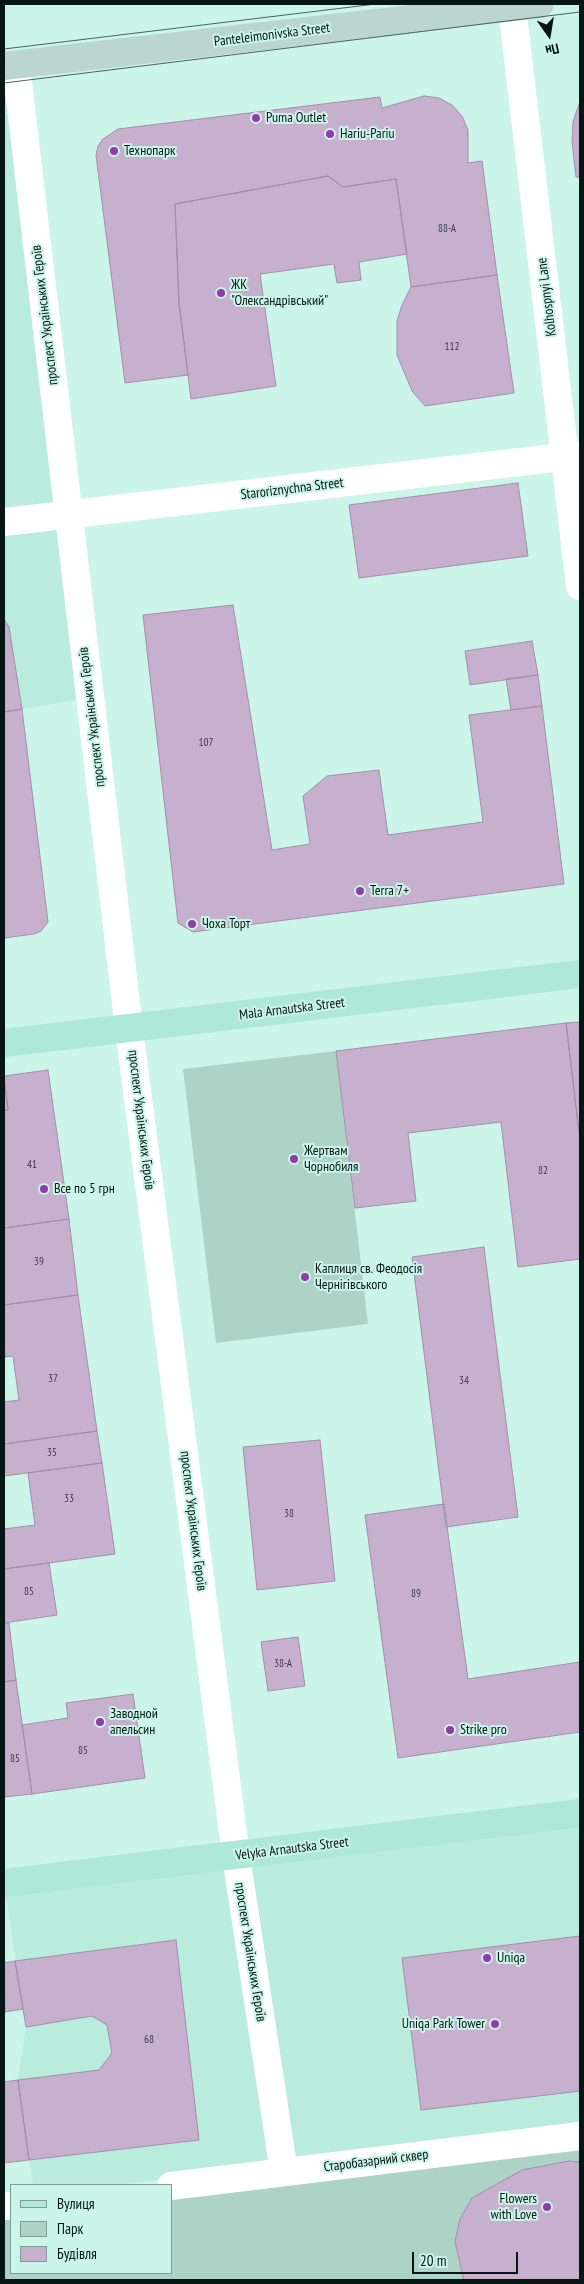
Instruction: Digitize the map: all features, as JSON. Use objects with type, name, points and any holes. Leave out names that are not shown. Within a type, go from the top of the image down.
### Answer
[{"type":"main road","name":"Panteleimonivska Street","points":[[10,65],[540,4]]},
{"type":"main road","name":"Mala Arnautska Street","points":[[4,1043],[580,974]]},
{"type":"main road","name":"Velyka Arnautska Street","points":[[4,1883],[580,1813]]},
{"type":"street","name":"Kolhospnyi Lane","points":[[512,7],[573,456],[580,586]]},
{"type":"street","name":"проспект Українських Героїв","points":[[10,65],[69,514],[129,1029],[236,1856],[284,2172]]},
{"type":"street","name":"Staroriznychna Street","points":[[4,522],[573,456]]},
{"type":"street","name":"Старобазарний сквер","points":[[172,2186],[580,2136]]},
{"type":"shaded area","points":[[4,72],[64,510],[4,517]]},
{"type":"shaded area","points":[[65,520],[83,699],[4,712],[4,527]]},
{"type":"shaded area","points":[[580,1816],[580,2128],[279,2166],[239,1858]]},
{"type":"shaded area","points":[[232,1860],[277,2166],[125,2184],[33,2184],[18,2080],[26,2027],[5,1890]]},
{"type":"green space","points":[[336,1051],[368,1324],[216,1343],[183,1069]]},
{"type":"green space","points":[[580,2136],[580,2280],[4,2280],[4,2207],[10,2206],[10,2274],[172,2274],[172,2186]]},
{"type":"building","points":[[424,96],[439,98],[452,105],[462,116],[468,130],[468,163],[482,161],[497,275],[411,287],[396,179],[343,187],[328,176],[175,204],[179,303],[188,375],[125,383],[96,155],[98,146],[103,139],[118,129],[380,97],[382,108]]},
{"type":"building","points":[[580,101],[580,177],[576,177],[572,141],[573,122]]},
{"type":"building","name":"ЖК \"Олександрівський\"","points":[[328,176],[343,187],[396,179],[407,254],[359,262],[361,280],[337,283],[334,264],[260,274],[276,386],[191,399],[179,303],[175,204]]},
{"type":"building","points":[[497,275],[514,393],[425,406],[412,391],[397,355],[397,321],[411,287]]},
{"type":"building","points":[[518,483],[528,556],[359,578],[349,505]]},
{"type":"building","points":[[233,605],[272,850],[310,844],[303,796],[327,776],[379,770],[388,835],[483,822],[469,715],[542,706],[564,884],[193,932],[178,923],[143,615]]},
{"type":"building","points":[[4,619],[9,627],[22,709],[4,712]]},
{"type":"building","points":[[532,641],[538,675],[470,685],[465,651]]},
{"type":"building","points":[[538,675],[542,706],[511,710],[506,679]]},
{"type":"building","points":[[22,709],[48,922],[41,931],[34,934],[4,938],[4,712]]},
{"type":"building","points":[[580,1022],[580,1141],[566,1023]]},
{"type":"building","points":[[566,1023],[580,1141],[580,1259],[518,1267],[501,1122],[408,1133],[416,1201],[355,1208],[336,1051]]},
{"type":"building","points":[[48,1070],[69,1219],[4,1228],[4,1111],[8,1110],[4,1076]]},
{"type":"building","points":[[4,1077],[8,1110],[4,1111]]},
{"type":"building","points":[[69,1219],[78,1295],[4,1305],[4,1228]]},
{"type":"building","points":[[484,1247],[518,1517],[446,1527],[412,1257]]},
{"type":"building","points":[[78,1295],[97,1431],[4,1444],[4,1402],[19,1400],[13,1356],[4,1357],[4,1305]]},
{"type":"building","points":[[97,1431],[102,1463],[4,1476],[4,1444]]},
{"type":"building","points":[[320,1440],[335,1581],[257,1590],[243,1447]]},
{"type":"building","points":[[102,1463],[115,1554],[4,1569],[4,1529],[35,1525],[28,1473]]},
{"type":"building","points":[[444,1504],[468,1679],[580,1662],[580,1732],[398,1758],[365,1515]]},
{"type":"building","points":[[49,1563],[57,1615],[4,1623],[4,1569]]},
{"type":"building","points":[[4,1623],[9,1623],[16,1680],[4,1682]]},
{"type":"building","points":[[298,1637],[305,1686],[268,1691],[261,1642]]},
{"type":"building","points":[[16,1680],[32,1794],[4,1797],[4,1682]]},
{"type":"building","points":[[133,1694],[145,1778],[32,1794],[22,1725],[68,1718],[66,1703]]},
{"type":"building","name":"Uniqa Park Tower","points":[[580,1936],[580,2091],[421,2110],[402,1958]]},
{"type":"building","points":[[176,1940],[199,2140],[29,2160],[18,2080],[99,2070],[112,2053],[107,2025],[92,2016],[26,2027],[15,1961]]},
{"type":"building","points":[[15,1961],[23,2009],[5,2012],[4,1963]]},
{"type":"building","points":[[18,2080],[29,2160],[4,2163],[4,2082]]},
{"type":"building","points":[[569,2161],[580,2162],[580,2280],[464,2280],[455,2242],[460,2219],[472,2198],[522,2170]]},
{"type":"tram line","points":[[4,49],[376,4]]},
{"type":"tram line","points":[[4,83],[580,12]]},
{"type":"place","name":"Puma Outlet","points":[[256,118]]},
{"type":"place","name":"Hariu-Pariu","points":[[330,134]]},
{"type":"place","name":"Технопарк","points":[[114,151]]},
{"type":"place","name":"ЖК \"Олександрівський\"","points":[[221,293]]},
{"type":"place","name":"Terra 7+","points":[[360,891]]},
{"type":"place","name":"Чоха Торт","points":[[192,924]]},
{"type":"place","name":"Жертвам Чорнобиля","points":[[294,1159]]},
{"type":"place","name":"Все по 5 грн","points":[[44,1189]]},
{"type":"place","name":"Каплиця св. Феодосія Чернігівського","points":[[305,1277]]},
{"type":"place","name":"Заводной апельсин","points":[[100,1722]]},
{"type":"place","name":"Strike pro","points":[[450,1730]]},
{"type":"place","name":"Uniqa","points":[[487,1958]]},
{"type":"place","name":"Uniqa Park Tower","points":[[495,2024]]},
{"type":"place","name":"Flowers with Love","points":[[547,2207]]}]
